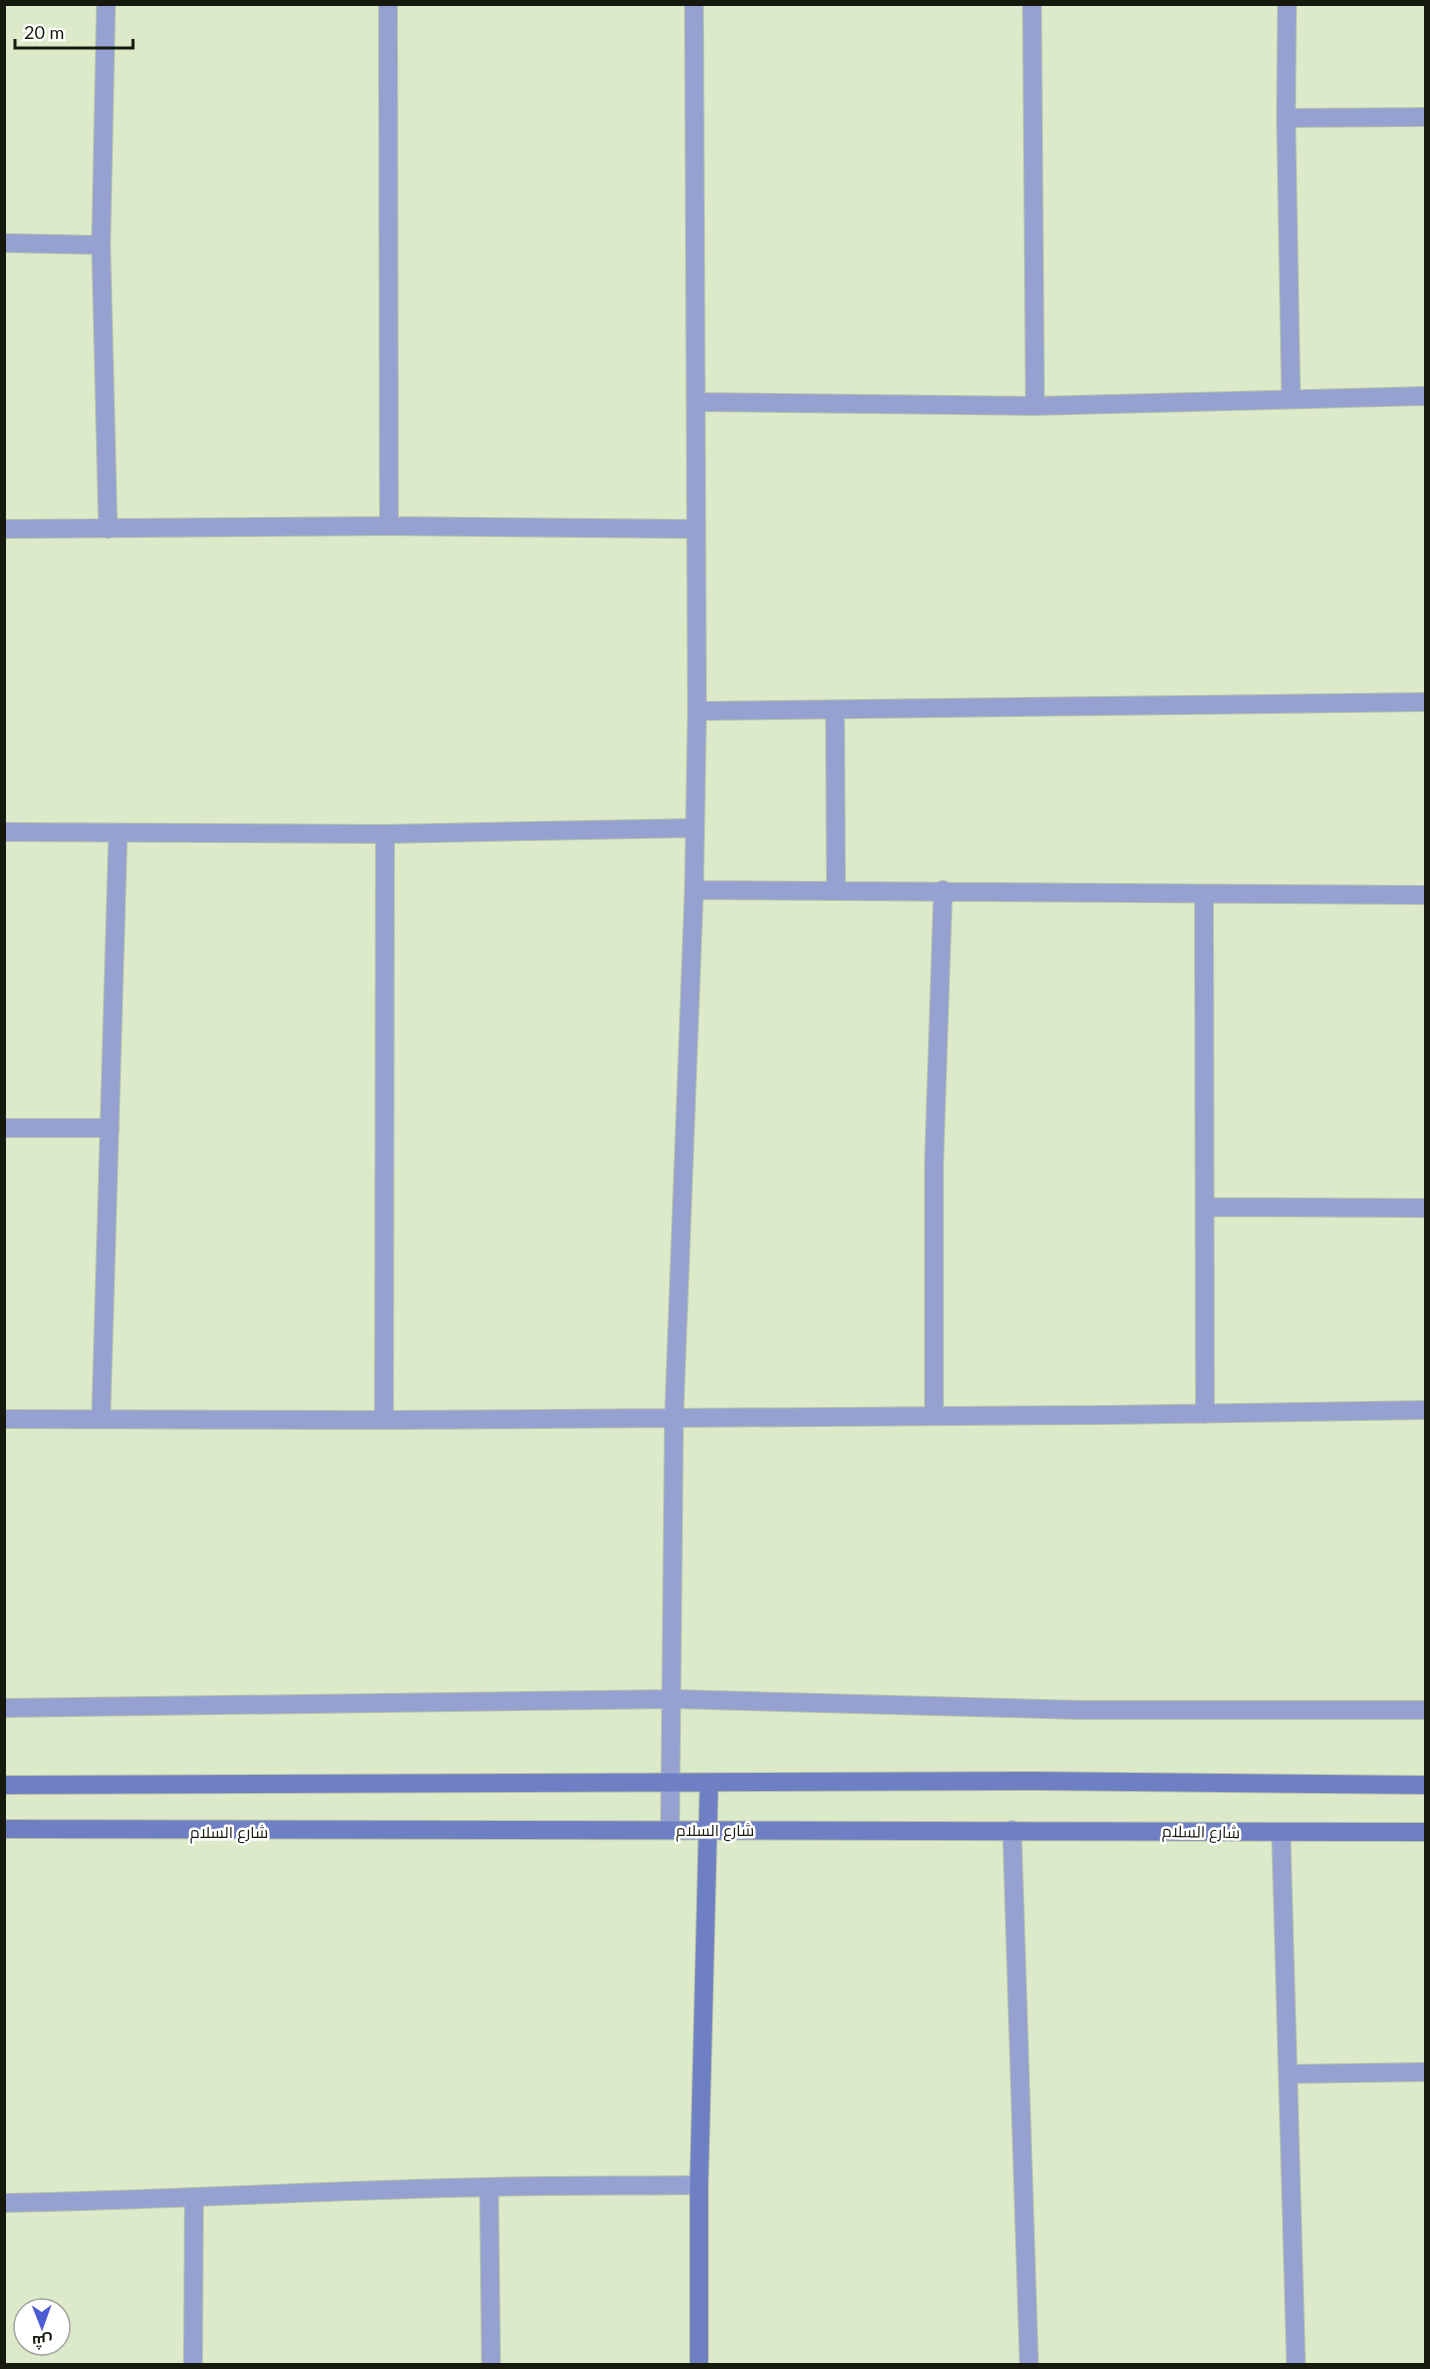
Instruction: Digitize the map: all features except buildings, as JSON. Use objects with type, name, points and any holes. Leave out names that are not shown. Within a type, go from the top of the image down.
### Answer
[{"type":"main road","points":[[4,1785],[1039,1781],[1425,1785]]},
{"type":"main road","points":[[699,2364],[699,2185],[709,1782]]},
{"type":"main road","name":"شارع السلام","points":[[4,1829],[333,1831],[709,1828],[1425,1832]]},
{"type":"street","points":[[106,4],[101,246],[108,529]]},
{"type":"street","points":[[388,4],[389,526]]},
{"type":"street","points":[[670,1829],[674,1418],[694,890],[697,711],[694,4]]},
{"type":"street","points":[[1032,4],[1035,406]]},
{"type":"street","points":[[1287,4],[1286,117],[1291,399]]},
{"type":"street","points":[[1286,117],[1425,117]]},
{"type":"street","points":[[4,243],[101,246]]},
{"type":"street","points":[[697,402],[1035,406],[1425,396]]},
{"type":"street","points":[[4,529],[389,526],[696,530]]},
{"type":"street","points":[[697,711],[1425,702]]},
{"type":"street","points":[[835,710],[836,890]]},
{"type":"street","points":[[4,832],[385,834],[695,828]]},
{"type":"street","points":[[101,1418],[118,833]]},
{"type":"street","points":[[384,1420],[385,834]]},
{"type":"street","points":[[694,890],[1425,895]]},
{"type":"street","points":[[934,1414],[934,1163],[943,890]]},
{"type":"street","points":[[1204,895],[1205,1414]]},
{"type":"street","points":[[4,1128],[110,1128]]},
{"type":"street","points":[[1205,1207],[1425,1208]]},
{"type":"street","points":[[4,1419],[384,1420],[934,1414],[1205,1414],[1425,1410]]},
{"type":"street","points":[[4,1708],[673,1699],[1080,1710],[1425,1710]]},
{"type":"street","points":[[1012,1830],[1029,2364]]},
{"type":"street","points":[[1281,1832],[1296,2364]]},
{"type":"street","points":[[1289,2074],[1425,2072]]},
{"type":"street","points":[[4,2203],[489,2187],[699,2185]]},
{"type":"street","points":[[489,2187],[491,2364]]},
{"type":"street","points":[[193,2364],[194,2198]]}]
